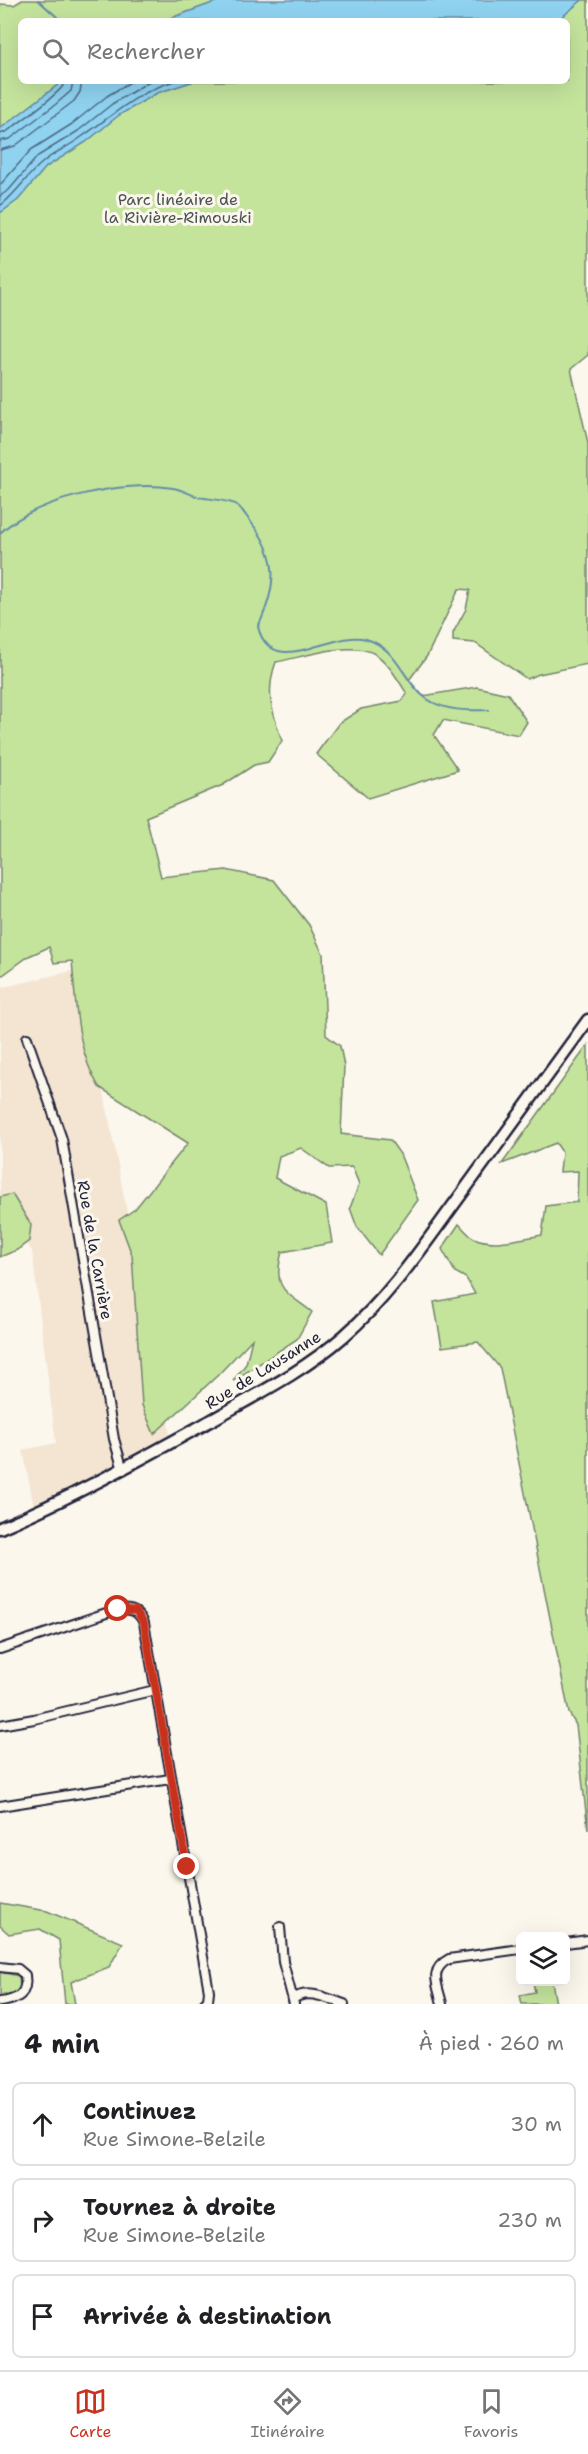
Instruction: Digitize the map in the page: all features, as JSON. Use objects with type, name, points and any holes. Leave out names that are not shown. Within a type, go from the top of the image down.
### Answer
[{"type":"street","name":"Rue de Lausanne","points":[[0,1528],[58,1503],[123,1470],[271,1387],[306,1365],[344,1336],[386,1294],[421,1249],[588,1020]]},
{"type":"street","name":"Rue de la Carrière","points":[[27,1038],[62,1138],[114,1439],[123,1470]]},
{"type":"street","points":[[0,1649],[118,1609],[130,1609],[140,1615],[144,1623],[209,1991],[208,2000],[204,2004]]},
{"type":"street","points":[[0,1725],[155,1690]]},
{"type":"street","points":[[0,1806],[170,1779]]},
{"type":"street","points":[[280,1927],[283,1962],[294,2002]]},
{"type":"street","points":[[570,1942],[588,1940]]},
{"type":"street","points":[[442,2004],[435,1975],[436,1969],[443,1962],[449,1959],[516,1950]]},
{"type":"street","points":[[0,1967],[18,1969],[25,1975],[26,1983],[25,1991],[14,2001],[0,2002]]},
{"type":"street","points":[[294,2002],[301,1994],[308,1994],[344,2004]]},
{"type":"shaded area","points":[[80,969],[170,1434],[34,1508],[23,1450],[56,1443],[32,1251],[0,1206],[0,988]]},
{"type":"green space","points":[[22,0],[221,0],[171,18],[18,18],[18,84],[59,84],[0,129],[0,4],[14,5]]},
{"type":"green space","name":"Parc linéaire de la Rivière-Rimouski","points":[[582,0],[588,0],[588,355],[571,369],[588,443],[588,664],[539,674],[527,679],[475,643],[453,641],[453,633],[466,609],[470,590],[459,589],[427,656],[409,680],[423,696],[477,687],[508,694],[527,722],[519,735],[443,720],[434,735],[458,770],[368,798],[316,754],[339,723],[361,709],[402,701],[407,694],[386,664],[371,652],[361,649],[337,649],[311,654],[276,662],[270,692],[275,720],[282,741],[268,762],[254,765],[223,785],[146,817],[161,877],[226,870],[274,880],[309,925],[323,954],[326,1035],[340,1046],[344,1066],[341,1134],[390,1140],[400,1154],[418,1200],[379,1255],[357,1227],[350,1208],[359,1184],[352,1167],[329,1168],[301,1148],[279,1156],[275,1178],[326,1205],[332,1243],[282,1252],[279,1264],[280,1282],[283,1288],[312,1312],[297,1339],[233,1381],[246,1364],[252,1339],[217,1376],[154,1434],[142,1405],[132,1255],[119,1220],[135,1209],[188,1143],[99,1087],[91,1073],[81,1042],[72,961],[54,963],[49,947],[29,956],[3,975],[0,974],[0,213],[18,200],[46,167],[86,142],[119,115],[157,93],[185,84],[570,84],[570,18],[561,18]]},
{"type":"green space","points":[[588,1045],[588,1830],[576,1725],[569,1713],[500,1368],[478,1342],[442,1347],[434,1302],[475,1294],[466,1278],[455,1272],[442,1249],[459,1224],[468,1234],[482,1241],[508,1241],[542,1235],[546,1206],[577,1202],[578,1171],[560,1172],[562,1152],[556,1143],[502,1164]]},
{"type":"green space","points":[[12,1194],[31,1225],[29,1241],[17,1250],[0,1257],[0,1197]]},
{"type":"green space","points":[[0,1903],[47,1911],[123,1943],[109,1967],[71,1982],[75,2004],[65,2004],[59,1940],[40,1929],[9,1934],[0,1926]]},
{"type":"green space","points":[[0,1972],[19,1976],[20,1988],[16,1993],[0,1995]]},
{"type":"green space","points":[[534,1986],[553,1986],[556,2004],[522,2004],[520,1995],[535,1992]]},
{"type":"water","points":[[221,0],[582,0],[561,18],[171,18]]},
{"type":"water","points":[[59,84],[185,84],[157,93],[119,115],[86,142],[46,167],[18,200],[0,213],[0,129]]},
{"type":"waterway","points":[[38,0],[57,18]]},
{"type":"waterway","points":[[0,533],[36,510],[58,501],[106,489],[153,486],[173,488],[199,497],[235,504],[260,534],[271,560],[272,585],[258,627],[265,643],[276,650],[290,652],[337,640],[366,639],[386,650],[412,684],[427,699],[441,706],[457,709],[489,710]]},
{"type":"route","points":[[118,1609],[136,1611],[144,1623],[187,1867]]}]
